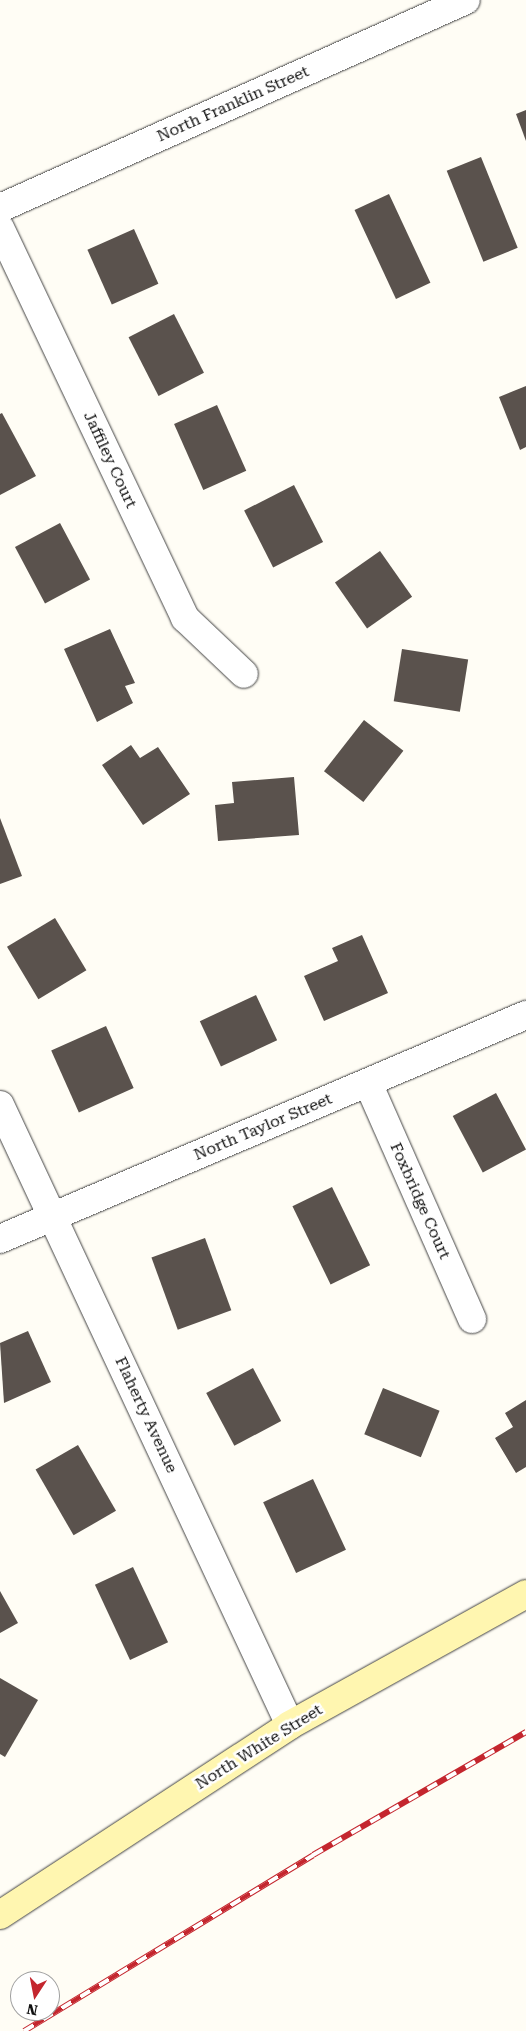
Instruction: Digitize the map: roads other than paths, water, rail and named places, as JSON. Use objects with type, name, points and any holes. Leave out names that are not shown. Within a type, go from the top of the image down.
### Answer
[{"type":"main road","name":"North White Street","points":[[0,1915],[290,1725],[526,1594]]},
{"type":"street","name":"North Franklin Street","points":[[0,208],[466,0]]},
{"type":"street","name":"Jaffiley Court","points":[[0,228],[185,618],[244,674]]},
{"type":"street","name":"North Taylor Street","points":[[0,1239],[51,1215],[526,1015]]},
{"type":"street","name":"Foxbridge Court","points":[[368,1083],[472,1319]]},
{"type":"street","name":"Flaherty Avenue","points":[[0,1105],[290,1725]]},
{"type":"railway","points":[[24,2031],[313,1855],[526,1732]]}]
